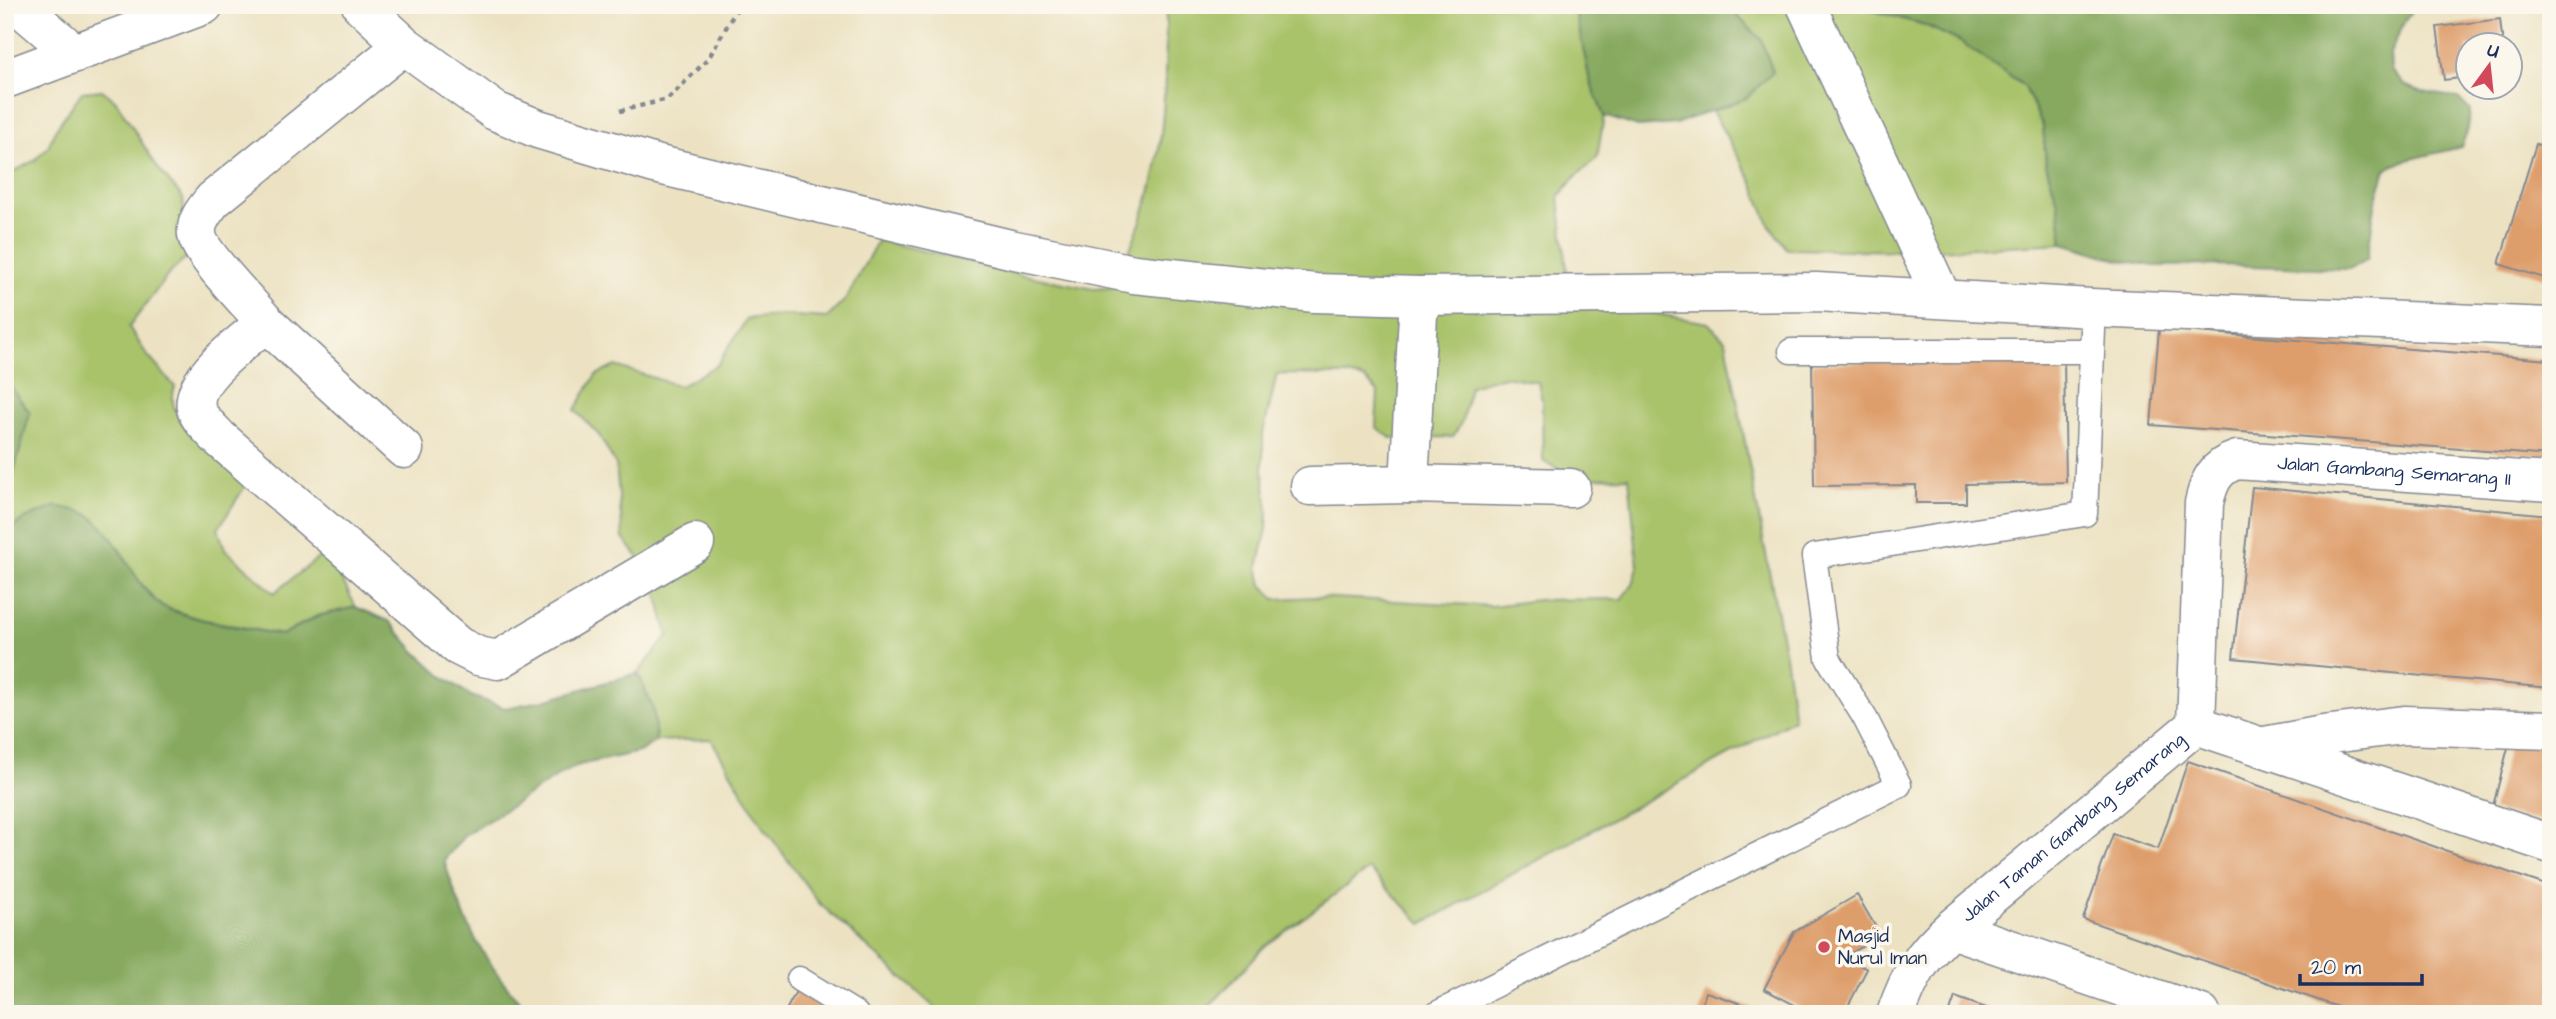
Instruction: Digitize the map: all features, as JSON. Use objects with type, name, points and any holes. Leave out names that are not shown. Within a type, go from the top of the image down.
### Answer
[{"type":"street","points":[[18,5],[75,53]]},
{"type":"street","points":[[8,78],[204,5]]},
{"type":"street","points":[[361,5],[404,45],[495,111],[538,129],[655,164],[986,243],[1134,274],[1315,293],[1419,296],[1817,292],[2551,327]]},
{"type":"street","points":[[1806,5],[1942,298]]},
{"type":"street","points":[[404,45],[213,200],[201,215],[197,236],[211,259],[266,323],[404,449]]},
{"type":"street","points":[[1409,484],[1419,296]]},
{"type":"street","points":[[266,323],[230,353],[201,384],[195,396],[196,411],[219,438],[458,646],[478,656],[498,660],[695,543]]},
{"type":"street","name":"Jalan Gambang Semarang II","points":[[2237,460],[2551,482]]},
{"type":"street","name":"Jalan Taman Gambang Semarang","points":[[1896,1014],[1907,982],[1933,945],[2196,725],[2204,503],[2214,474],[2224,464],[2237,460]]},
{"type":"street","points":[[1310,486],[1409,484],[1571,488]]},
{"type":"street","name":"Jalan Taman Gambang Semarang","points":[[2196,725],[2551,844]]},
{"type":"street","name":"Jalan Taman Gambang Semarang","points":[[2263,747],[2323,735],[2404,725],[2551,730]]},
{"type":"street","points":[[1951,929],[2201,1014]]},
{"type":"lane","points":[[1436,1014],[1899,785],[1865,718],[1828,658],[1814,556],[2085,514],[2092,351],[2091,307]]},
{"type":"lane","points":[[1791,351],[2092,351]]},
{"type":"lane","points":[[799,979],[856,1014]]},
{"type":"path","points":[[619,111],[668,99],[708,59],[739,5]]},
{"type":"green space","points":[[444,5],[512,5],[507,14],[462,13]]},
{"type":"green space","points":[[1166,5],[1574,5],[1590,81],[1604,116],[1597,158],[1574,178],[1559,197],[1571,307],[1652,313],[1708,323],[1726,341],[1786,661],[1794,719],[1422,924],[1369,869],[1263,948],[1208,1008],[1199,1014],[942,1014],[819,903],[760,822],[711,739],[656,741],[653,709],[638,673],[668,636],[653,576],[623,538],[616,465],[599,435],[575,410],[596,375],[615,366],[680,386],[717,365],[747,319],[781,315],[827,318],[846,299],[878,240],[1018,274],[1094,289],[1115,287],[1154,177],[1164,104]],"holes":[[[1277,374],[1347,375],[1365,379],[1378,392],[1376,427],[1391,438],[1453,437],[1462,421],[1470,386],[1504,376],[1538,382],[1542,400],[1543,461],[1575,478],[1629,477],[1638,567],[1633,584],[1621,599],[1538,600],[1492,606],[1315,597],[1275,599],[1262,585],[1258,567],[1267,529],[1268,510],[1263,469],[1263,433]]]},
{"type":"green space","points":[[1574,5],[1735,5],[1736,15],[1761,39],[1773,72],[1747,98],[1675,124],[1638,127],[1604,116],[1590,81]]},
{"type":"green space","points":[[1735,5],[1853,5],[1925,25],[1961,42],[2025,87],[2043,126],[2046,164],[2058,203],[2063,243],[1919,251],[1787,249],[1769,224],[1752,181],[1712,111],[1747,98],[1761,39],[1736,15]]},
{"type":"green space","points":[[1853,5],[2417,5],[2404,22],[2390,53],[2391,70],[2404,85],[2423,92],[2454,97],[2454,102],[2462,102],[2470,110],[2468,129],[2461,147],[2403,161],[2386,169],[2375,205],[2367,259],[2349,269],[2154,266],[2115,259],[2063,243],[2058,203],[2046,164],[2043,126],[2025,87],[1961,42],[1925,25]]},
{"type":"green space","points":[[102,90],[116,101],[157,167],[183,198],[188,256],[168,275],[129,327],[147,355],[175,387],[173,401],[177,414],[186,427],[212,451],[250,478],[218,529],[225,549],[274,593],[322,555],[339,574],[356,607],[317,616],[282,635],[195,618],[159,605],[135,576],[22,520],[5,534],[5,495],[8,493],[30,413],[5,379],[5,177],[35,160],[48,147],[55,130],[82,92]]},
{"type":"green space","points":[[5,379],[30,413],[8,493],[5,495]]},
{"type":"green space","points":[[56,506],[84,513],[102,526],[140,582],[157,602],[166,608],[216,623],[282,635],[318,616],[356,607],[389,621],[441,675],[471,696],[505,708],[541,701],[638,673],[653,709],[656,741],[639,752],[579,765],[561,774],[464,836],[444,860],[459,904],[477,943],[501,979],[531,1014],[5,1014],[5,534],[22,520]]},
{"type":"building","points":[[2500,19],[2501,32],[2454,32],[2454,79],[2444,80],[2437,27]]},
{"type":"building","points":[[2536,144],[2551,148],[2551,280],[2499,264]]},
{"type":"building","points":[[2159,329],[2551,360],[2551,456],[2151,425]]},
{"type":"building","points":[[2064,359],[2066,482],[1966,484],[1966,503],[1916,503],[1916,485],[1814,486],[1812,363]]},
{"type":"building","points":[[2252,487],[2551,515],[2551,688],[2233,658]]},
{"type":"building","points":[[2511,736],[2551,746],[2551,824],[2492,810]]},
{"type":"building","points":[[2188,761],[2551,887],[2551,1014],[2358,1014],[2083,919],[2113,834],[2158,849]]},
{"type":"building","name":"Masjid Nurul Iman","points":[[1857,895],[1881,936],[1844,957],[1867,969],[1844,1014],[1812,1014],[1764,989],[1794,932]]},
{"type":"building","points":[[802,980],[867,1014],[784,1014]]},
{"type":"building","points":[[1706,992],[1739,1003],[1771,1014],[1699,1014]]},
{"type":"building","points":[[1955,997],[2000,1013],[2000,1014],[1949,1014]]},
{"type":"place","name":"Masjid Nurul Iman","points":[[1824,947]]}]
